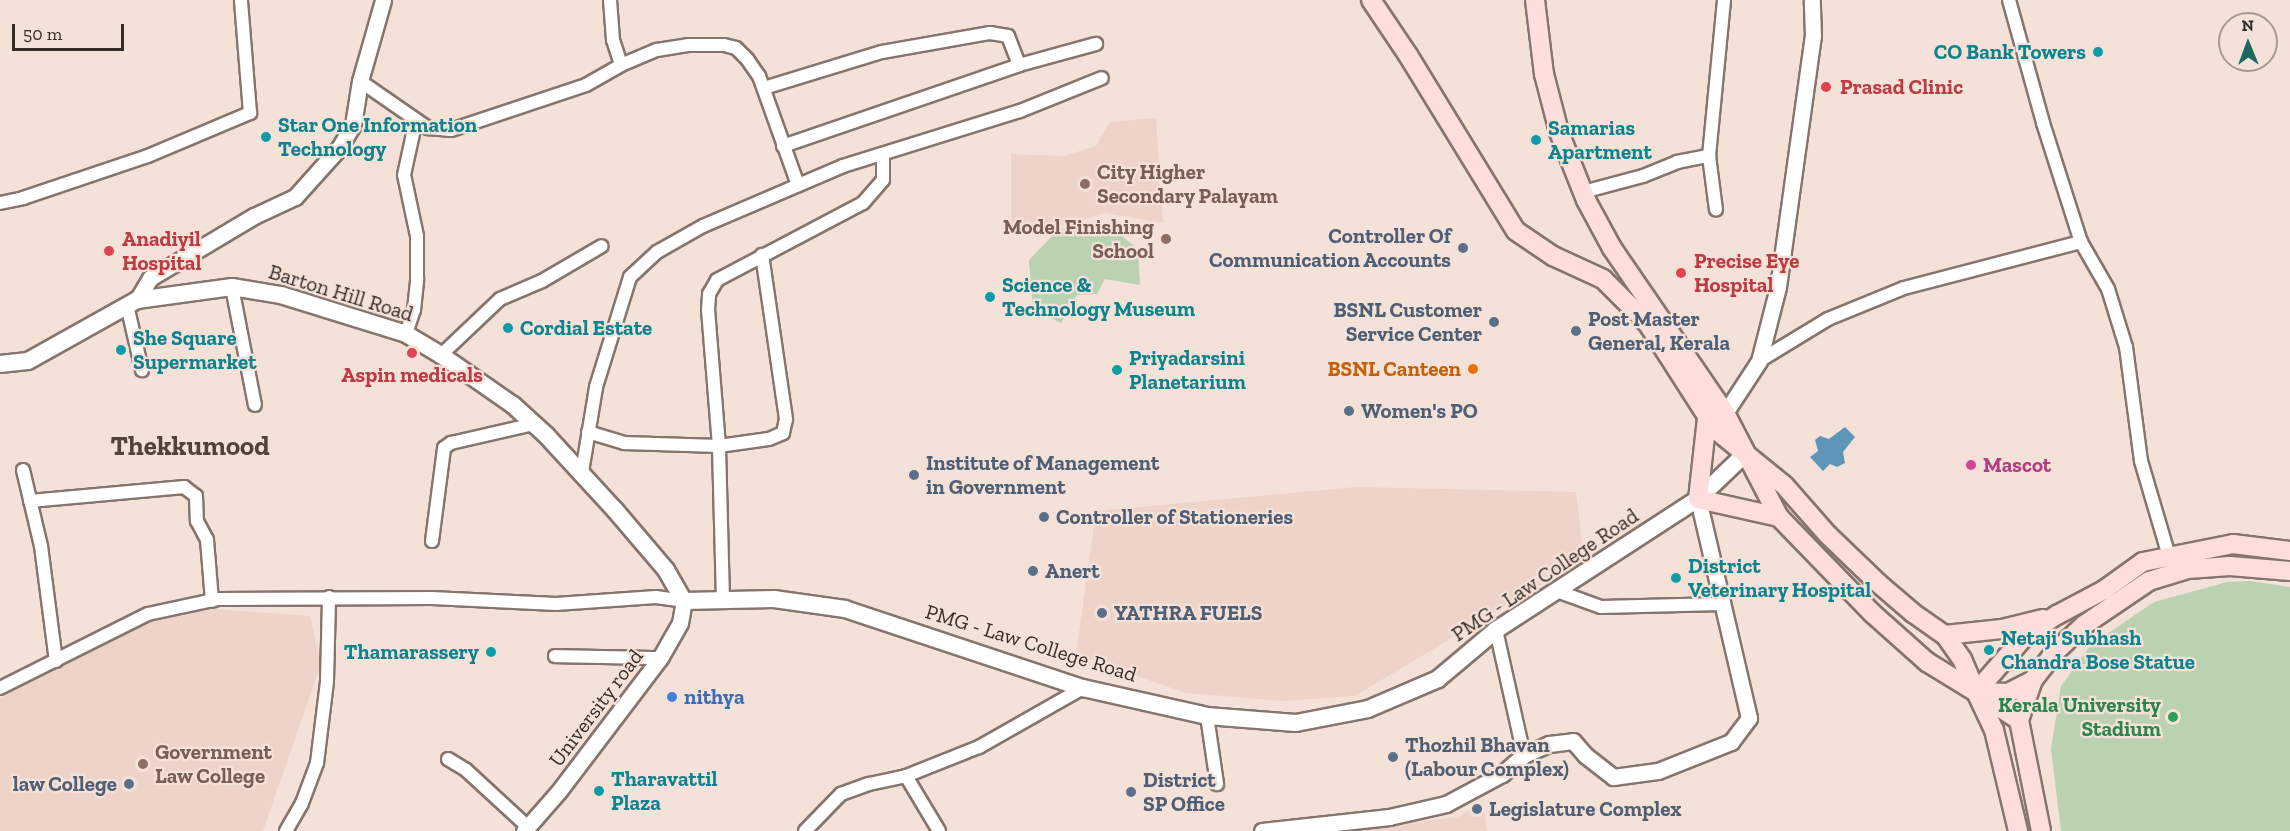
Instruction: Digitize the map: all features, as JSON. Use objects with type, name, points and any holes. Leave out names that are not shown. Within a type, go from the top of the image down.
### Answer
[{"type":"main road","points":[[1371,0],[1408,55],[1516,231],[1553,256],[1603,279],[1648,324],[1714,418],[1698,499],[1779,518]]},
{"type":"main road","points":[[1536,0],[1544,74],[1559,132],[1583,192],[1612,248],[1714,418],[1716,430],[1785,484],[1828,535],[1878,584],[1913,613],[1945,635],[1962,659],[1995,730],[2018,831]]},
{"type":"main road","name":"Barton Hill Road","points":[[0,364],[28,361],[132,303],[232,287],[281,295],[406,334],[441,355],[513,405],[534,424],[582,472],[666,570],[684,601]]},
{"type":"main road","points":[[1745,454],[1779,518],[1872,613],[1927,662],[2019,720]]},
{"type":"main road","name":"PMG - Law College Road","points":[[684,601],[774,599],[845,609],[1083,688],[1207,716],[1296,723],[1368,709],[1438,679],[1496,630],[1698,499],[1745,454]]},
{"type":"main road","points":[[1976,692],[2024,638],[2057,615],[2104,591],[2143,562],[2233,544],[2290,551]]},
{"type":"main road","points":[[2041,831],[2019,720],[2033,680],[2054,653],[2084,625],[2149,581],[2188,569],[2230,566],[2290,571]]},
{"type":"main road","points":[[1945,635],[2002,629],[2057,615]]},
{"type":"main road","points":[[1976,692],[2008,693],[2033,680]]},
{"type":"street","points":[[0,203],[23,198],[148,156],[250,113],[241,0]]},
{"type":"street","points":[[142,370],[132,303],[150,278],[254,216],[295,197],[339,147],[353,125],[360,81],[383,0]]},
{"type":"street","points":[[1716,210],[1709,156],[1724,0]]},
{"type":"street","points":[[1759,361],[1778,287],[1813,36],[1812,0]]},
{"type":"street","points":[[2009,0],[2043,123],[2081,242],[2108,289],[2126,347],[2141,461],[2169,556]]},
{"type":"street","points":[[607,1],[613,40],[621,65]]},
{"type":"street","points":[[764,88],[882,52],[990,33],[1008,36],[1019,65]]},
{"type":"street","points":[[783,146],[1019,65],[1096,44]]},
{"type":"street","points":[[360,81],[428,128],[451,130],[586,86],[621,65],[657,50],[688,45],[724,45],[736,48],[747,59],[764,88],[798,185]]},
{"type":"street","points":[[582,472],[596,387],[630,277],[657,252],[703,226],[843,166],[1020,111],[1102,78]]},
{"type":"street","points":[[406,334],[414,310],[417,236],[405,175],[416,120]]},
{"type":"street","points":[[723,600],[718,446],[708,310],[709,294],[717,280],[863,203],[883,180],[883,154]]},
{"type":"street","points":[[1583,192],[1642,176],[1677,162],[1709,156]]},
{"type":"street","points":[[1714,418],[1759,361],[1828,320],[1904,288],[2081,242]]},
{"type":"street","points":[[441,355],[500,299],[542,281],[602,246]]},
{"type":"street","points":[[588,432],[624,443],[718,446],[769,438],[783,433],[786,427],[762,255]]},
{"type":"street","points":[[232,287],[255,405]]},
{"type":"street","points":[[432,541],[444,448],[451,443],[534,424]]},
{"type":"street","points":[[24,470],[41,546],[56,661]]},
{"type":"street","points":[[30,501],[184,487],[196,496],[197,521],[207,540],[212,601]]},
{"type":"street","points":[[1262,831],[1389,817],[1446,804],[1502,774],[1524,755],[1549,744],[1573,741],[1585,755],[1613,777],[1658,771],[1697,758],[1731,742],[1749,718],[1698,499]]},
{"type":"street","points":[[1557,591],[1601,607],[1722,604]]},
{"type":"street","points":[[0,688],[148,614],[212,601],[329,597],[556,604],[656,597],[684,601]]},
{"type":"street","points":[[286,831],[302,803],[317,763],[327,681],[329,597]]},
{"type":"street","name":"University road","points":[[526,829],[559,791],[660,658],[681,623],[684,601]]},
{"type":"street","points":[[1496,630],[1524,755]]},
{"type":"street","points":[[555,656],[660,658]]},
{"type":"street","points":[[805,831],[841,794],[869,784],[906,776],[979,747],[1083,688]]},
{"type":"street","points":[[1207,716],[1217,784]]},
{"type":"street","points":[[448,759],[466,770],[526,829]]},
{"type":"street","points":[[906,776],[939,831]]},
{"type":"shaded area","name":"City Higher Secondary Palayam","points":[[1156,118],[1163,223],[1105,213],[1056,228],[1011,227],[1011,154],[1064,156],[1096,146],[1110,122]]},
{"type":"shaded area","points":[[1356,487],[1576,492],[1584,559],[1355,696],[1283,701],[1186,693],[1076,655],[1096,511]]},
{"type":"shaded area","name":"Government Law College","points":[[213,609],[310,616],[321,664],[263,831],[0,831],[0,698],[147,623]]},
{"type":"shaded area","name":"Legislature Complex","points":[[1483,802],[1487,831],[1343,831],[1458,817]]},
{"type":"green space","points":[[1110,227],[1138,249],[1140,285],[1105,279],[1097,294],[1077,295],[1061,323],[1033,309],[1029,260],[1059,229]]},
{"type":"green space","name":"Kerala University Stadium","points":[[2250,581],[2290,587],[2290,831],[2061,831],[2051,749],[2061,686],[2091,645],[2154,602],[2227,582]]},
{"type":"water","points":[[1845,427],[1855,437],[1843,452],[1845,463],[1837,467],[1830,464],[1823,471],[1810,457],[1818,451],[1815,440],[1820,436],[1829,439]]},
{"type":"place","name":"CO Bank Towers","points":[[2098,52]]},
{"type":"place","name":"Prasad Clinic","points":[[1826,87]]},
{"type":"place","name":"Star One Information Technology","points":[[266,137]]},
{"type":"place","name":"Samarias Apartment","points":[[1536,140]]},
{"type":"place","name":"City Higher Secondary Palayam","points":[[1085,184]]},
{"type":"place","name":"Model Finishing School","points":[[1166,239]]},
{"type":"place","name":"Controller Of Communication Accounts","points":[[1463,248]]},
{"type":"place","name":"Anadiyil Hospital","points":[[109,251]]},
{"type":"place","name":"Precise Eye Hospital","points":[[1681,273]]},
{"type":"place","name":"Science & Technology Museum","points":[[990,297]]},
{"type":"place","name":"BSNL Customer Service Center","points":[[1494,322]]},
{"type":"place","name":"Cordial Estate","points":[[508,328]]},
{"type":"place","name":"Post Master General, Kerala","points":[[1576,331]]},
{"type":"place","name":"She Square Supermarket","points":[[121,350]]},
{"type":"place","name":"Aspin medicals","points":[[412,353]]},
{"type":"place","name":"BSNL Canteen","points":[[1473,369]]},
{"type":"place","name":"Priyadarsini Planetarium","points":[[1117,370]]},
{"type":"place","name":"Women's PO","points":[[1349,411]]},
{"type":"place","name":"Mascot","points":[[1971,465]]},
{"type":"place","name":"Institute of Management in Government","points":[[914,475]]},
{"type":"place","name":"Controller of Stationeries","points":[[1044,517]]},
{"type":"place","name":"Anert","points":[[1033,571]]},
{"type":"place","name":"District Veterinary Hospital","points":[[1676,578]]},
{"type":"place","name":"YATHRA FUELS","points":[[1102,613]]},
{"type":"place","name":"Netaji Subhash Chandra Bose Statue","points":[[1989,650]]},
{"type":"place","name":"Thamarassery","points":[[491,652]]},
{"type":"place","name":"nithya","points":[[672,697]]},
{"type":"place","name":"Kerala University Stadium","points":[[2173,717]]},
{"type":"place","name":"Thozhil Bhavan (Labour Complex)","points":[[1393,757]]},
{"type":"place","name":"Government Law College","points":[[143,764]]},
{"type":"place","name":"law College","points":[[129,784]]},
{"type":"place","name":"Tharavattil Plaza","points":[[599,791]]},
{"type":"place","name":"District SP Office","points":[[1131,792]]},
{"type":"place","name":"Legislature Complex","points":[[1477,809]]},
{"type":"district","name":"Thekkumood","points":[[190,447]]}]
